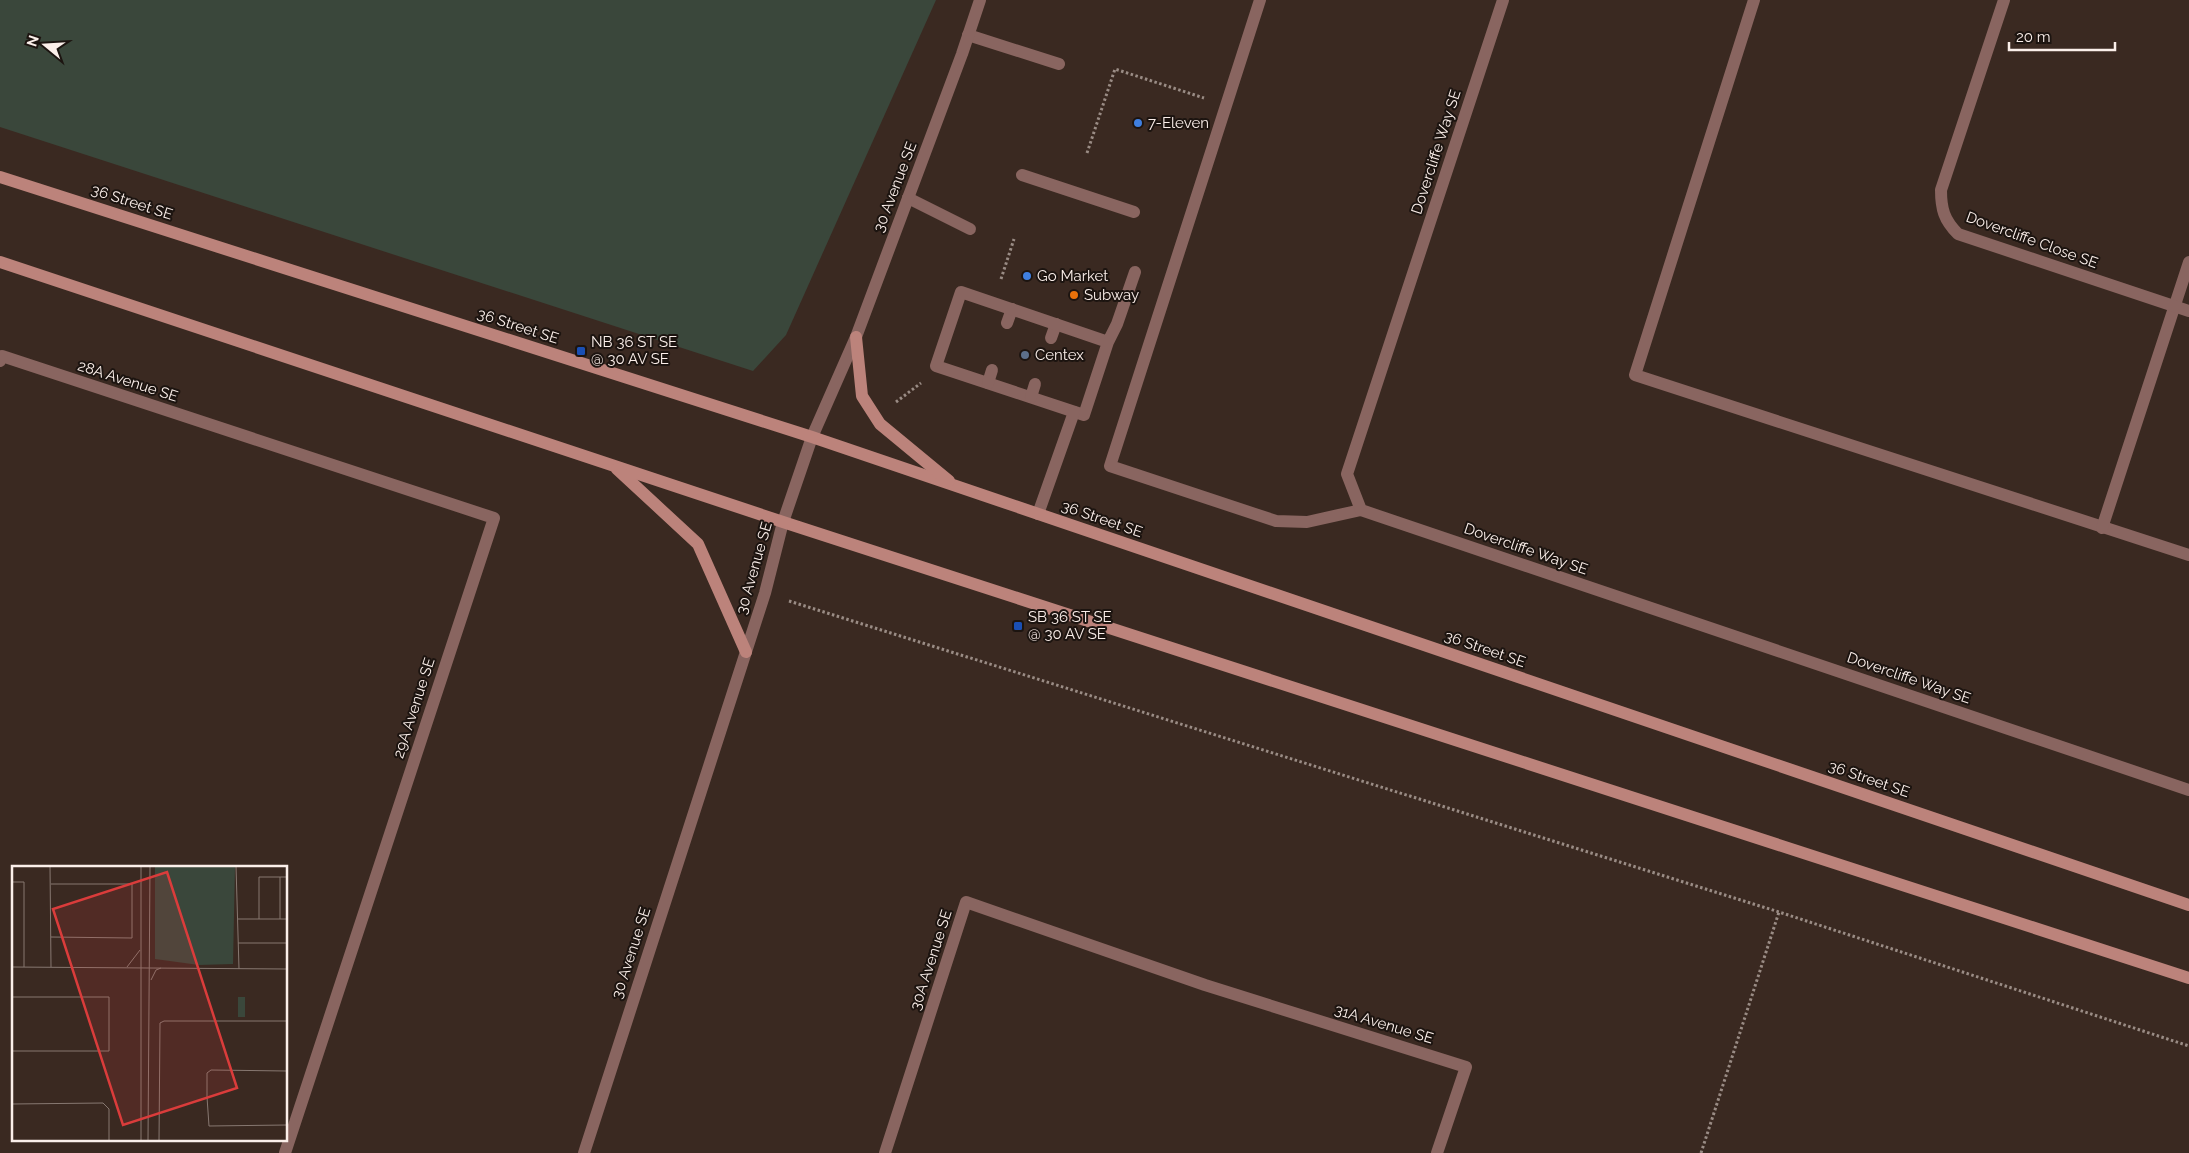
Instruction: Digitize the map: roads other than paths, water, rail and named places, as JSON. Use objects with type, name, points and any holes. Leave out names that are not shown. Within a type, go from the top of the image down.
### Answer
[{"type":"main road","name":"36 Street SE","points":[[0,177],[812,437],[2189,905]]},
{"type":"main road","points":[[0,262],[783,522],[2189,978]]},
{"type":"main road","points":[[856,338],[862,396],[880,424],[957,487]]},
{"type":"main road","points":[[613,466],[698,544],[746,652]]},
{"type":"street","name":"30 Avenue SE","points":[[584,1153],[765,593],[783,522],[812,437],[856,338],[980,0]]},
{"type":"street","points":[[1260,0],[1110,466],[1276,521],[1307,522],[1362,510]]},
{"type":"street","name":"Dovercliffe Way SE","points":[[1503,0],[1347,474],[1362,510],[2189,790]]},
{"type":"street","points":[[1754,0],[1635,375],[2189,555]]},
{"type":"street","name":"Dovercliffe Close SE","points":[[2004,0],[1941,190],[1941,209],[1948,224],[1958,234],[2189,312]]},
{"type":"street","points":[[968,35],[1059,64]]},
{"type":"street","points":[[1022,175],[1134,212]]},
{"type":"street","points":[[908,198],[970,229]]},
{"type":"street","points":[[2102,528],[2189,262]]},
{"type":"street","points":[[1108,342],[961,292],[936,366],[1084,416],[1108,342],[1117,324],[1136,272]]},
{"type":"street","points":[[1007,323],[1012,309]]},
{"type":"street","points":[[1051,338],[1056,324]]},
{"type":"street","name":"28A Avenue SE","points":[[0,361],[2,356],[250,439]]},
{"type":"street","points":[[988,383],[992,370]]},
{"type":"street","points":[[1031,398],[1035,384]]},
{"type":"street","points":[[1038,514],[1074,412]]},
{"type":"street","name":"29A Avenue SE","points":[[250,439],[494,518],[285,1153]]},
{"type":"street","name":"30A Avenue SE","points":[[885,1153],[966,902],[1205,985]]},
{"type":"street","name":"31A Avenue SE","points":[[1205,985],[1466,1067],[1438,1153]]},
{"type":"place","name":"7-Eleven","points":[[1138,123]]},
{"type":"place","name":"Go Market","points":[[1027,276]]},
{"type":"place","name":"Subway","points":[[1074,295]]},
{"type":"place","name":"NB 36 ST SE @ 30 AV SE","points":[[581,351]]},
{"type":"place","name":"Centex","points":[[1025,355]]},
{"type":"place","name":"SB 36 ST SE @ 30 AV SE","points":[[1018,626]]}]
